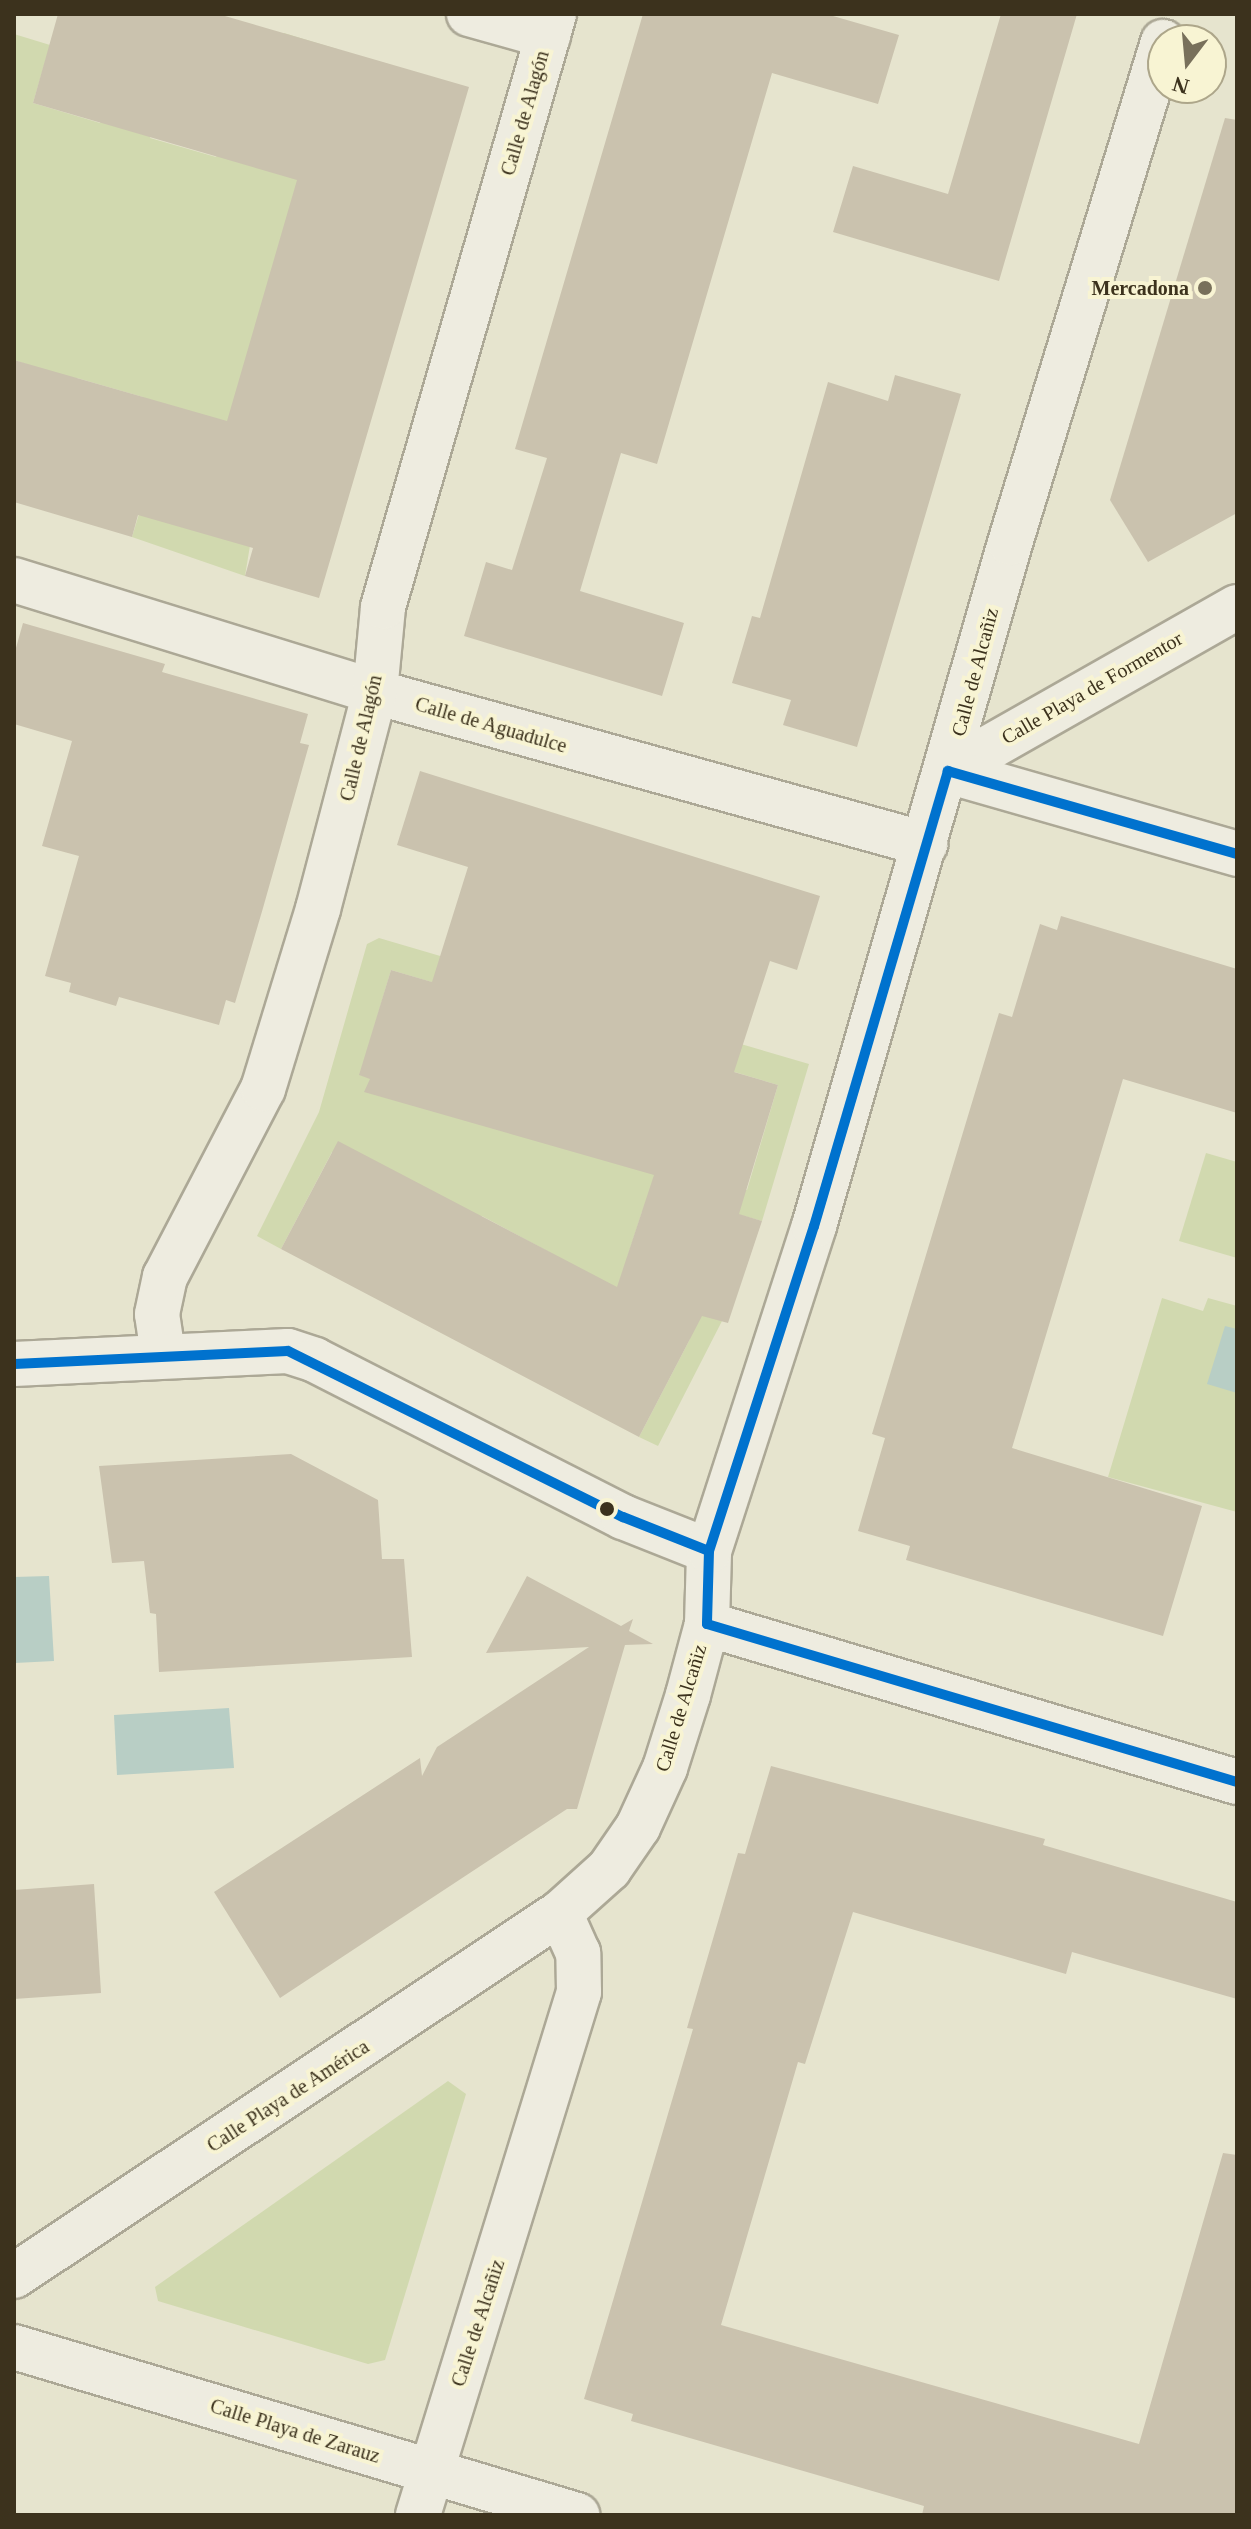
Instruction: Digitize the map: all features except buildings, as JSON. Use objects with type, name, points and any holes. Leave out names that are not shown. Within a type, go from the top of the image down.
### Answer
[{"type":"street","points":[[469,14],[551,25]]},
{"type":"street","name":"Calle de Alagón","points":[[163,1354],[157,1314],[165,1277],[263,1089],[318,909],[375,692],[383,607],[551,25]]},
{"type":"street","name":"Calle de Alcañiz","points":[[418,2515],[579,1992],[578,1953],[560,1913],[609,1869],[638,1827],[665,1768],[707,1624],[709,1551],[814,1226],[948,771],[1010,543],[1147,93]]},
{"type":"street","name":"Calle de Aguadulce","points":[[14,580],[375,692],[925,844]]},
{"type":"street","name":"Calle Playa de Formentor","points":[[948,771],[1237,607]]},
{"type":"street","points":[[948,771],[1237,854]]},
{"type":"street","points":[[14,1364],[163,1354],[288,1351],[315,1360],[623,1517],[709,1551]]},
{"type":"street","points":[[707,1624],[1237,1782]]},
{"type":"street","name":"Calle Playa de América","points":[[14,2276],[560,1913]]},
{"type":"street","name":"Calle Playa de Zarauz","points":[[14,2347],[577,2515]]},
{"type":"green space","points":[[284,33],[337,49],[326,82],[245,576],[132,537],[154,464],[127,456],[143,397],[77,378],[61,436],[26,364],[14,360],[14,34],[50,45],[33,103],[100,123],[117,65],[167,79],[150,138],[216,157]]},
{"type":"green space","points":[[379,938],[809,1064],[762,1221],[701,1204],[642,1212],[627,1258],[670,1298],[722,1321],[658,1446],[639,1437],[690,1339],[537,1279],[551,1253],[482,1216],[468,1243],[332,1152],[281,1249],[257,1236],[319,1112],[367,944]],"holes":[[[391,970],[778,1085],[747,1190],[360,1075]]]},
{"type":"green space","points":[[1206,1153],[1237,1162],[1237,1258],[1179,1241]]},
{"type":"green space","points":[[1162,1298],[1203,1311],[1208,1298],[1237,1306],[1237,1512],[1108,1477]]},
{"type":"green space","points":[[448,2081],[466,2094],[385,2360],[368,2364],[158,2301],[155,2287]]},
{"type":"shaded area","points":[[1225,1326],[1237,1329],[1237,1393],[1207,1384]]},
{"type":"shaded area","points":[[49,1576],[54,1661],[15,1663],[14,1577]]},
{"type":"shaded area","points":[[229,1708],[234,1768],[117,1775],[114,1715]]},
{"type":"transit line","points":[[1237,854],[948,771],[814,1226],[709,1551],[707,1624],[1237,1782]]},
{"type":"transit line","points":[[14,1364],[288,1351],[623,1517],[709,1551]]},
{"type":"place","name":"Mercadona","points":[[1205,288]]}]
